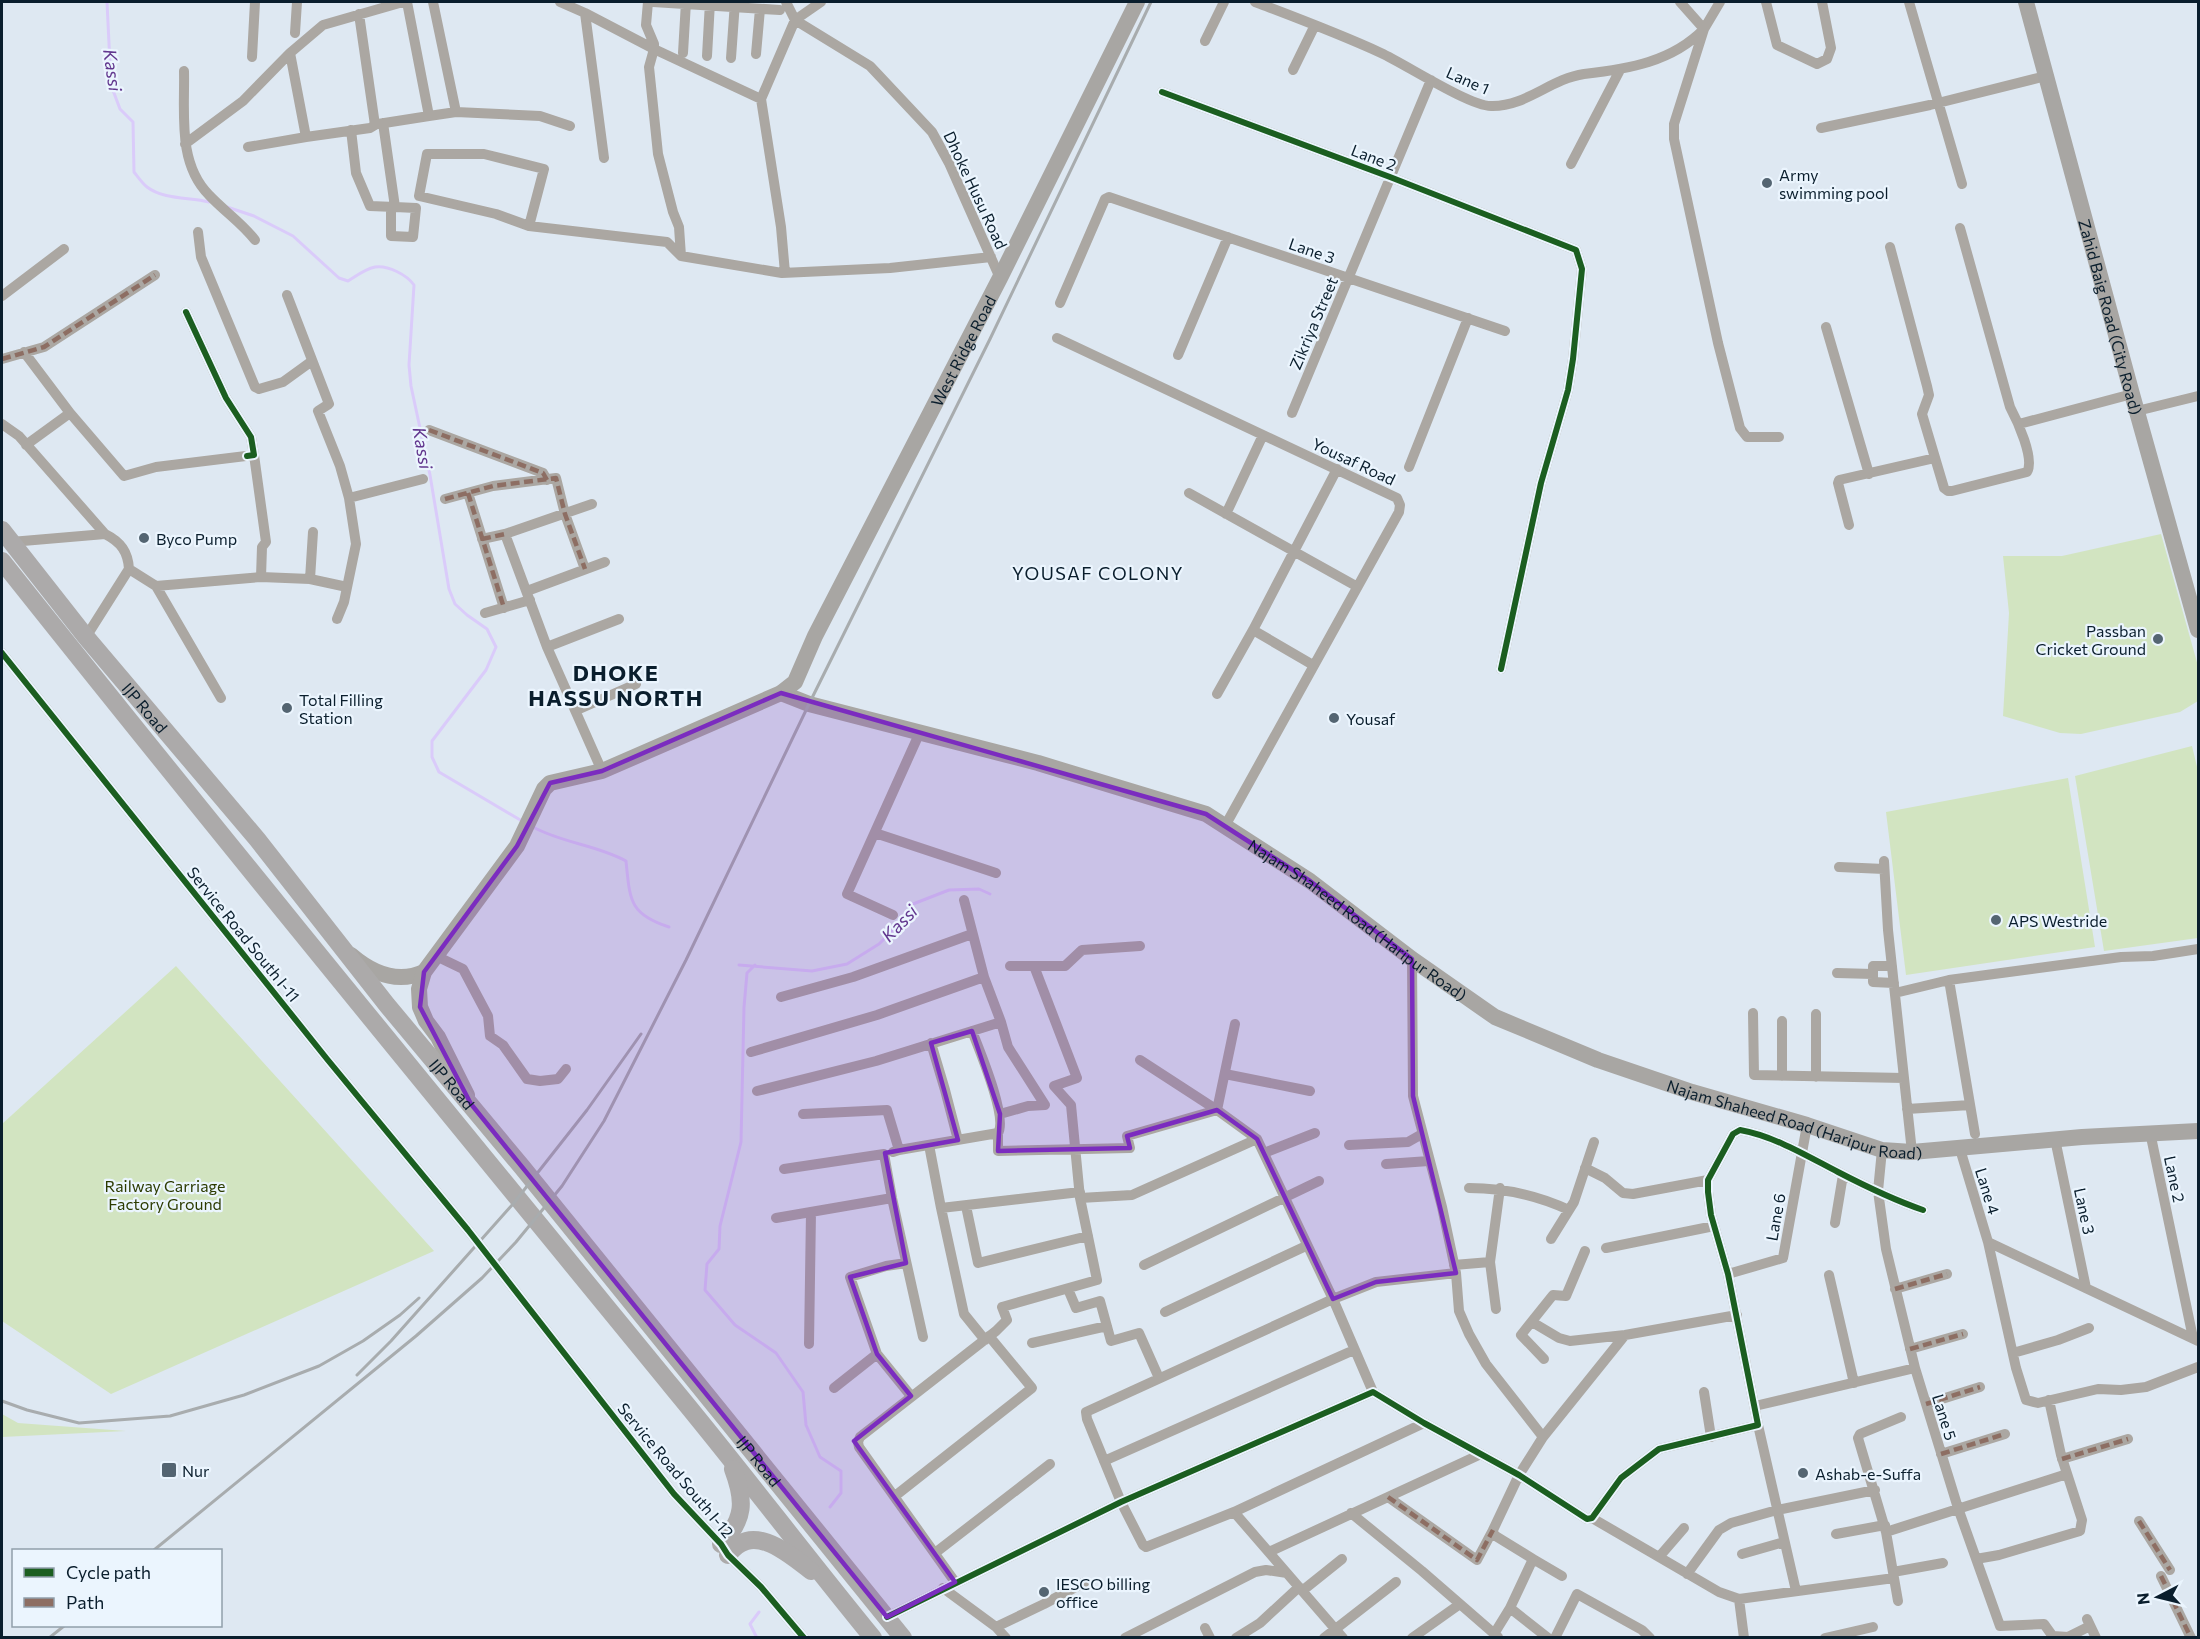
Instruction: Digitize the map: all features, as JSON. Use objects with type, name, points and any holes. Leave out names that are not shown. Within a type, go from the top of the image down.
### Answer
[{"type":"highway","name":"IJP Road","points":[[6,536],[86,637],[256,839],[336,942],[471,1104],[903,1638]]},
{"type":"highway","name":"IJP Road","points":[[2,561],[184,790],[727,1453],[873,1638]]},
{"type":"highway","points":[[184,790],[204,777]]},
{"type":"highway","points":[[725,1550],[742,1508],[739,1486],[727,1453]]},
{"type":"highway","points":[[725,1550],[744,1542],[761,1539],[785,1551],[830,1586]]},
{"type":"main road","name":"West Ridge Road","points":[[781,693],[795,682],[815,636],[1000,278],[1137,2]]},
{"type":"main road","name":"Zahid Baig Road (City Road)","points":[[2026,2],[2132,394],[2199,630]]},
{"type":"main road","name":"Najam Shaheed Road (Haripur Road)","points":[[781,693],[809,704],[1038,763],[1206,814],[1310,881],[1412,959],[1495,1017],[1598,1060],[1692,1092],[1807,1125],[1882,1150],[1912,1152],[2150,1132],[2199,1131]]},
{"type":"main road","points":[[471,1104],[438,1037],[426,1021],[420,1007],[419,989],[424,972],[434,956],[513,847],[544,789],[550,783],[602,771],[781,693]]},
{"type":"main road","points":[[336,942],[367,967],[384,975],[401,979],[424,972]]},
{"type":"street","points":[[252,57],[255,2]]},
{"type":"street","points":[[295,33],[297,2]]},
{"type":"street","points":[[185,144],[243,101],[290,53],[323,25],[359,14],[376,5],[405,2],[429,116]]},
{"type":"street","points":[[434,2],[456,112]]},
{"type":"street","points":[[560,2],[761,99]]},
{"type":"street","points":[[648,2],[646,25],[654,44],[649,67],[658,154],[679,227],[681,256]]},
{"type":"street","points":[[653,2],[735,4],[760,9],[783,6],[795,20]]},
{"type":"street","points":[[785,273],[781,227],[761,99],[795,20],[821,2]]},
{"type":"street","points":[[1205,41],[1224,2]]},
{"type":"street","name":"Lane 1","points":[[1255,2],[1383,54],[1469,100],[1488,107],[1520,102],[1565,78],[1620,70],[1675,52],[1692,42],[1704,29]]},
{"type":"street","points":[[1286,13],[1291,2]]},
{"type":"street","points":[[1680,2],[1704,29]]},
{"type":"street","points":[[1720,2],[1704,29],[1674,124],[1674,139],[1718,343],[1740,428],[1747,437],[1779,437]]},
{"type":"street","points":[[1766,2],[1777,45],[1816,64],[1827,59],[1831,48],[1822,2]]},
{"type":"street","points":[[1909,2],[1962,184]]},
{"type":"street","points":[[683,53],[686,3]]},
{"type":"street","points":[[707,56],[710,3]]},
{"type":"street","points":[[731,58],[735,4]]},
{"type":"street","points":[[756,54],[760,9]]},
{"type":"street","points":[[585,13],[604,158]]},
{"type":"street","points":[[351,130],[356,173],[370,206],[393,207],[359,14]]},
{"type":"street","name":"Dhoke Husu Road","points":[[795,20],[870,66],[932,132],[949,163],[1000,278]]},
{"type":"street","points":[[1293,70],[1315,25]]},
{"type":"street","points":[[290,53],[306,137]]},
{"type":"street","points":[[1572,164],[1620,70]]},
{"type":"street","points":[[184,71],[185,144],[196,179],[208,194],[255,240]]},
{"type":"street","points":[[1821,128],[1938,103],[2046,76]]},
{"type":"street","name":"Zikriya Street","points":[[1292,413],[1431,80]]},
{"type":"street","name":"Lane 2","points":[[1162,92],[1390,177],[1576,250],[1582,269],[1574,359],[1568,390],[1541,483],[1502,669]]},
{"type":"street","points":[[248,147],[456,112],[540,116],[570,126]]},
{"type":"street","points":[[529,226],[544,169],[484,154],[427,154],[419,196],[496,214],[529,226],[667,242],[681,256],[785,273],[890,268],[991,257]]},
{"type":"street","name":"Lane 3","points":[[1060,303],[1104,199],[1109,197],[1505,331]]},
{"type":"street","points":[[1890,247],[1928,386],[1929,395],[1922,414],[1944,488],[1948,491],[2027,472],[2030,460],[2019,424],[2010,407],[1960,228]]},
{"type":"street","points":[[198,232],[201,257],[255,387],[259,389],[283,382],[312,360]]},
{"type":"street","points":[[1178,355],[1228,237]]},
{"type":"street","points":[[2,296],[64,249]]},
{"type":"street","points":[[2,359],[44,347],[154,275]]},
{"type":"street","points":[[287,295],[329,404],[318,411],[340,466],[349,498],[356,544],[347,588],[337,619]]},
{"type":"street","points":[[186,312],[226,398],[251,437],[251,455],[266,542],[262,547],[261,577]]},
{"type":"street","points":[[1409,467],[1468,318]]},
{"type":"street","points":[[1826,327],[1869,474]]},
{"type":"street","name":"Yousaf Road","points":[[1057,338],[1397,498],[1400,505],[1399,512],[1225,826]]},
{"type":"street","points":[[24,352],[70,413],[124,476],[156,466],[251,455]]},
{"type":"street","points":[[2019,424],[2132,394]]},
{"type":"street","points":[[2137,411],[2199,396]]},
{"type":"street","points":[[26,445],[70,413]]},
{"type":"street","points":[[2,424],[19,436],[105,534],[118,541],[128,557],[129,569],[86,637]]},
{"type":"street","points":[[429,430],[543,472],[547,480]]},
{"type":"street","points":[[1226,514],[1263,435]]},
{"type":"street","points":[[1849,525],[1838,483],[1843,479],[1935,458]]},
{"type":"street","points":[[1218,694],[1337,469]]},
{"type":"street","points":[[445,499],[493,486],[556,478],[565,514],[585,569]]},
{"type":"street","points":[[349,498],[423,479]]},
{"type":"street","points":[[468,493],[504,608]]},
{"type":"street","points":[[1189,493],[1356,586]]},
{"type":"street","points":[[482,539],[505,534],[592,504]]},
{"type":"street","points":[[310,579],[313,532]]},
{"type":"street","points":[[6,536],[105,534]]},
{"type":"street","points":[[505,534],[547,647],[602,771]]},
{"type":"street","points":[[485,613],[504,608],[585,569],[605,562]]},
{"type":"street","points":[[129,569],[156,586],[221,698]]},
{"type":"street","points":[[156,586],[261,577],[310,579],[347,588]]},
{"type":"street","points":[[547,647],[619,619]]},
{"type":"street","points":[[1253,630],[1313,665]]},
{"type":"street","name":"Service Road South I-11","points":[[2,653],[511,1286]]},
{"type":"street","points":[[576,710],[636,684]]},
{"type":"street","points":[[893,915],[847,894],[920,732]]},
{"type":"street","points":[[875,833],[996,873]]},
{"type":"street","points":[[1839,867],[1884,865],[1887,930],[1912,1152]]},
{"type":"street","points":[[964,900],[984,977],[1008,1047],[1045,1105],[1028,1106],[1000,1114]]},
{"type":"street","points":[[781,997],[854,976],[972,934]]},
{"type":"street","points":[[1010,966],[1065,966],[1082,950],[1140,946]]},
{"type":"street","points":[[1892,966],[1872,966],[1873,982],[1894,988],[2121,957],[2153,956],[2199,949]]},
{"type":"street","points":[[434,956],[462,969],[488,1016],[490,1036],[503,1045],[527,1079],[540,1081],[558,1079],[566,1069]]},
{"type":"street","points":[[1412,959],[1413,1096],[1455,1269],[1459,1311],[1486,1364],[1543,1437]]},
{"type":"street","points":[[955,1582],[859,1447],[858,1442],[860,1437],[1007,1320],[1002,1307],[1097,1280],[1080,1195],[1071,1105],[1054,1086],[1077,1078],[1034,966]]},
{"type":"street","points":[[1837,972],[1873,974]]},
{"type":"street","points":[[751,1052],[877,1015],[984,977]]},
{"type":"street","points":[[1949,980],[1975,1134]]},
{"type":"street","points":[[1753,1013],[1754,1075],[1904,1078]]},
{"type":"street","points":[[1816,1014],[1816,1077]]},
{"type":"street","points":[[1782,1021],[1782,1076]]},
{"type":"street","points":[[757,1091],[876,1061],[1001,1022]]},
{"type":"street","points":[[1217,1110],[1235,1024]]},
{"type":"street","points":[[972,1030],[1000,1114],[1002,1128],[998,1133],[998,1151],[1130,1148],[1127,1136],[1217,1110]]},
{"type":"street","points":[[931,1043],[958,1140]]},
{"type":"street","points":[[1140,1060],[1257,1139],[1333,1299],[1373,1392],[1424,1424],[1519,1475],[1587,1519],[1592,1518],[1719,1592],[1739,1599],[1894,1575],[1943,1563]]},
{"type":"street","points":[[1225,1074],[1310,1091]]},
{"type":"street","points":[[1907,1109],[1970,1105]]},
{"type":"street","points":[[803,1114],[886,1110],[899,1150]]},
{"type":"street","name":"Lane 6","points":[[1728,1274],[1783,1258],[1807,1125]]},
{"type":"street","points":[[1796,1591],[1758,1425],[1728,1274],[1711,1215],[1708,1180],[1733,1134],[1740,1130],[1752,1132],[1923,1210]]},
{"type":"street","name":"Lane 2","points":[[2150,1132],[2196,1335]]},
{"type":"street","points":[[784,1170],[998,1133]]},
{"type":"street","points":[[1264,1154],[1315,1133]]},
{"type":"street","points":[[1349,1145],[1408,1142],[1422,1134]]},
{"type":"street","points":[[941,1208],[1080,1195],[1132,1195],[1257,1139]]},
{"type":"street","name":"Lane 3","points":[[2055,1139],[2086,1288]]},
{"type":"street","points":[[1551,1239],[1574,1202],[1594,1142]]},
{"type":"street","points":[[895,1496],[1032,1388],[964,1314],[930,1145]]},
{"type":"street","name":"Lane 4","points":[[1960,1149],[1988,1242],[2022,1391],[2026,1400],[2038,1403],[2049,1400]]},
{"type":"street","name":"Lane 5","points":[[1882,1150],[1878,1191],[1886,1249],[1895,1289],[1915,1368],[1976,1559],[2000,1626],[2044,1624],[2054,1637]]},
{"type":"street","points":[[884,1154],[923,1337]]},
{"type":"street","points":[[1386,1164],[1430,1161]]},
{"type":"street","points":[[1586,1168],[1605,1178],[1623,1193],[1633,1194],[1708,1180]]},
{"type":"street","points":[[1835,1223],[1843,1175]]},
{"type":"street","points":[[1144,1265],[1319,1181]]},
{"type":"street","points":[[1469,1188],[1500,1188],[1554,1203],[1569,1210]]},
{"type":"street","points":[[1496,1309],[1490,1262],[1500,1188]]},
{"type":"street","points":[[776,1218],[892,1198]]},
{"type":"street","points":[[966,1206],[978,1263],[1088,1236]]},
{"type":"street","points":[[809,1344],[811,1212]]},
{"type":"street","points":[[1606,1248],[1714,1227]]},
{"type":"street","points":[[1988,1242],[2086,1288],[2196,1335]]},
{"type":"street","points":[[1165,1312],[1306,1246]]},
{"type":"street","points":[[1544,1359],[1521,1337],[1522,1333],[1553,1294],[1566,1296],[1585,1251]]},
{"type":"street","points":[[1424,1424],[1234,1512],[1146,1547],[1121,1503],[1086,1412],[1333,1299],[1376,1282],[1490,1262]]},
{"type":"street","points":[[906,1263],[886,1266],[850,1277],[877,1354],[911,1396]]},
{"type":"street","points":[[1895,1289],[1947,1274]]},
{"type":"street","points":[[1829,1275],[1854,1383]]},
{"type":"street","name":"Service Road South I-12","points":[[511,1286],[674,1494],[761,1587],[804,1638]]},
{"type":"street","points":[[1068,1289],[1076,1308],[1100,1301],[1111,1341],[1139,1333],[1159,1378]]},
{"type":"street","points":[[1532,1322],[1559,1338],[1570,1341],[1625,1335],[1737,1315]]},
{"type":"street","points":[[1032,1343],[1107,1326]]},
{"type":"street","points":[[2013,1353],[2089,1328]]},
{"type":"street","points":[[1910,1349],[1963,1334]]},
{"type":"street","points":[[1388,1497],[1477,1560],[1519,1475],[1543,1437],[1625,1335]]},
{"type":"street","points":[[1104,1461],[1354,1350]]},
{"type":"street","points":[[834,1388],[877,1354]]},
{"type":"street","points":[[1755,1406],[1915,1368]]},
{"type":"street","points":[[1976,1559],[1999,1555],[2079,1531],[2082,1520],[2062,1459],[2049,1400],[2098,1389],[2121,1390],[2146,1387],[2199,1368]]},
{"type":"street","points":[[1926,1404],[1980,1388]]},
{"type":"street","points":[[887,1617],[1121,1503],[1373,1392]]},
{"type":"street","points":[[1704,1392],[1711,1437]]},
{"type":"street","points":[[1898,1601],[1885,1528],[1858,1438],[1860,1434],[1901,1417]]},
{"type":"street","points":[[1592,1518],[1621,1478],[1659,1449],[1758,1425]]},
{"type":"street","points":[[1941,1454],[2005,1434]]},
{"type":"street","points":[[2062,1459],[2128,1439]]},
{"type":"street","points":[[1269,1552],[1481,1454]]},
{"type":"street","points":[[935,1553],[1050,1464]]},
{"type":"street","points":[[1836,1534],[1885,1528],[2067,1474]]},
{"type":"street","points":[[1687,1574],[1719,1530],[1731,1522],[1875,1490]]},
{"type":"street","points":[[1234,1512],[1343,1638]]},
{"type":"street","points":[[1351,1513],[1496,1636],[1533,1559]]},
{"type":"street","points":[[2139,1521],[2166,1573],[2191,1638]]},
{"type":"street","points":[[1659,1557],[1684,1528]]},
{"type":"street","points":[[1493,1530],[1494,1535],[1500,1540],[1562,1576]]},
{"type":"street","points":[[1742,1554],[1784,1542]]},
{"type":"street","points":[[1236,1638],[1260,1623],[1342,1559]]},
{"type":"street","points":[[1125,1638],[1146,1633],[1255,1572],[1266,1570],[1287,1573]]},
{"type":"street","points":[[996,1627],[1085,1582]]},
{"type":"street","points":[[1324,1638],[1396,1582]]},
{"type":"street","points":[[943,1588],[996,1627],[1006,1638]]},
{"type":"street","points":[[1555,1638],[1577,1594],[1642,1630],[1650,1638]]},
{"type":"street","points":[[1739,1599],[1744,1638]]},
{"type":"street","points":[[1412,1638],[1460,1604]]},
{"type":"street","points":[[1510,1608],[1548,1638]]},
{"type":"street","points":[[2054,1637],[2067,1637],[2089,1623],[2096,1638]]},
{"type":"street","points":[[1825,1638],[1874,1627]]},
{"type":"highlighted area","points":[[781,693],[1206,814],[1310,881],[1412,959],[1413,1096],[1456,1273],[1376,1282],[1333,1299],[1257,1139],[1217,1110],[1127,1136],[1130,1148],[998,1151],[1000,1114],[972,1031],[931,1043],[958,1140],[885,1153],[906,1263],[850,1277],[877,1354],[911,1396],[854,1441],[955,1582],[887,1617],[471,1104],[420,1007],[424,972],[517,846],[550,783],[602,771]]},
{"type":"green space","points":[[2161,534],[2198,666],[2198,701],[2180,712],[2081,734],[2060,733],[2003,716],[2009,613],[2003,556],[2062,556]]},
{"type":"green space","points":[[2192,746],[2198,771],[2198,938],[2104,951],[2075,776]]},
{"type":"green space","points":[[2068,778],[2095,947],[1906,975],[1886,812]]},
{"type":"green space","name":"Railway Carriage Factory Ground","points":[[176,966],[434,1251],[111,1394],[2,1321],[2,1124]]},
{"type":"green space","points":[[2,1414],[18,1423],[126,1431],[2,1437]]},
{"type":"waterway","name":"Kassi","points":[[107,2],[111,85],[120,109],[133,122],[134,172],[145,185],[161,194],[209,202]]},
{"type":"waterway","name":"Kassi","points":[[227,207],[254,216],[293,236],[339,278],[348,281],[368,269],[380,267],[397,272],[414,285],[409,365],[411,386],[430,475],[449,589],[455,604],[487,629],[496,647],[486,670],[432,741],[432,757],[439,772],[522,821]]},
{"type":"waterway","name":"Kassi","points":[[533,827],[626,861],[634,904],[646,917],[669,927]]},
{"type":"waterway","name":"Kassi","points":[[739,965],[812,971],[847,964],[879,944],[902,921],[913,904],[949,890],[979,889],[990,894]]},
{"type":"waterway","points":[[755,965],[747,973],[744,1007],[741,1142],[720,1226],[719,1249],[707,1264],[705,1290],[735,1325],[776,1353],[803,1392],[806,1425],[820,1457],[841,1471],[841,1493],[830,1507]]},
{"type":"waterway","points":[[757,1638],[750,1624],[759,1612]]},
{"type":"railway","points":[[155,1549],[416,1336],[482,1278],[516,1242],[562,1186],[604,1121],[686,960],[809,704],[990,339],[1151,2]]},
{"type":"railway","points":[[357,1375],[391,1341],[513,1204],[587,1110],[641,1034]]},
{"type":"railway","points":[[2,1401],[79,1423],[170,1416],[244,1395],[319,1366],[363,1341],[400,1315],[419,1298]]},
{"type":"railway","points":[[49,1638],[63,1627]]},
{"type":"marked path","points":[[2,359],[44,347],[155,275]]},
{"type":"marked path","points":[[429,430],[543,473],[547,480]]},
{"type":"marked path","points":[[445,499],[493,486],[556,478],[565,514],[585,569]]},
{"type":"marked path","points":[[468,493],[504,608]]},
{"type":"marked path","points":[[482,539],[505,534]]},
{"type":"marked path","points":[[1895,1289],[1947,1274]]},
{"type":"marked path","points":[[1910,1349],[1963,1334]]},
{"type":"marked path","points":[[1926,1404],[1980,1387]]},
{"type":"marked path","points":[[1941,1454],[2005,1434]]},
{"type":"marked path","points":[[2062,1459],[2128,1439]]},
{"type":"marked path","points":[[1388,1497],[1477,1560],[1493,1530]]},
{"type":"marked path","points":[[2139,1521],[2170,1570]]},
{"type":"marked path","points":[[2161,1576],[2191,1638]]},
{"type":"cycle path","points":[[1162,92],[1390,177],[1576,250],[1582,269],[1568,390],[1541,483],[1501,669]]},
{"type":"cycle path","points":[[186,312],[226,398],[251,437],[254,455],[247,456]]},
{"type":"cycle path","points":[[2,653],[327,1059],[468,1230],[674,1494],[721,1544],[728,1555],[761,1587],[804,1638]]},
{"type":"cycle path","points":[[887,1617],[1121,1502],[1373,1392],[1519,1475],[1587,1519],[1592,1518],[1621,1478],[1659,1449],[1758,1425],[1728,1274],[1711,1215],[1708,1192],[1708,1180],[1733,1134],[1740,1130],[1778,1142],[1869,1188],[1923,1210]]},
{"type":"place","name":"Army swimming pool","points":[[1767,183]]},
{"type":"place","name":"Byco Pump","points":[[144,538]]},
{"type":"place","name":"Passban Cricket Ground","points":[[2158,639]]},
{"type":"place","name":"Total Filling Station","points":[[287,708]]},
{"type":"place","name":"Yousaf","points":[[1334,718]]},
{"type":"place","name":"APS Westride","points":[[1996,920]]},
{"type":"place","name":"Nur","points":[[169,1470]]},
{"type":"place","name":"Ashab-e-Suffa","points":[[1803,1473]]},
{"type":"place","name":"IESCO billing office","points":[[1044,1592]]},
{"type":"district","name":"YOUSAF COLONY","points":[[1098,573]]},
{"type":"district","name":"DHOKE HASSU NORTH","points":[[616,684]]}]
